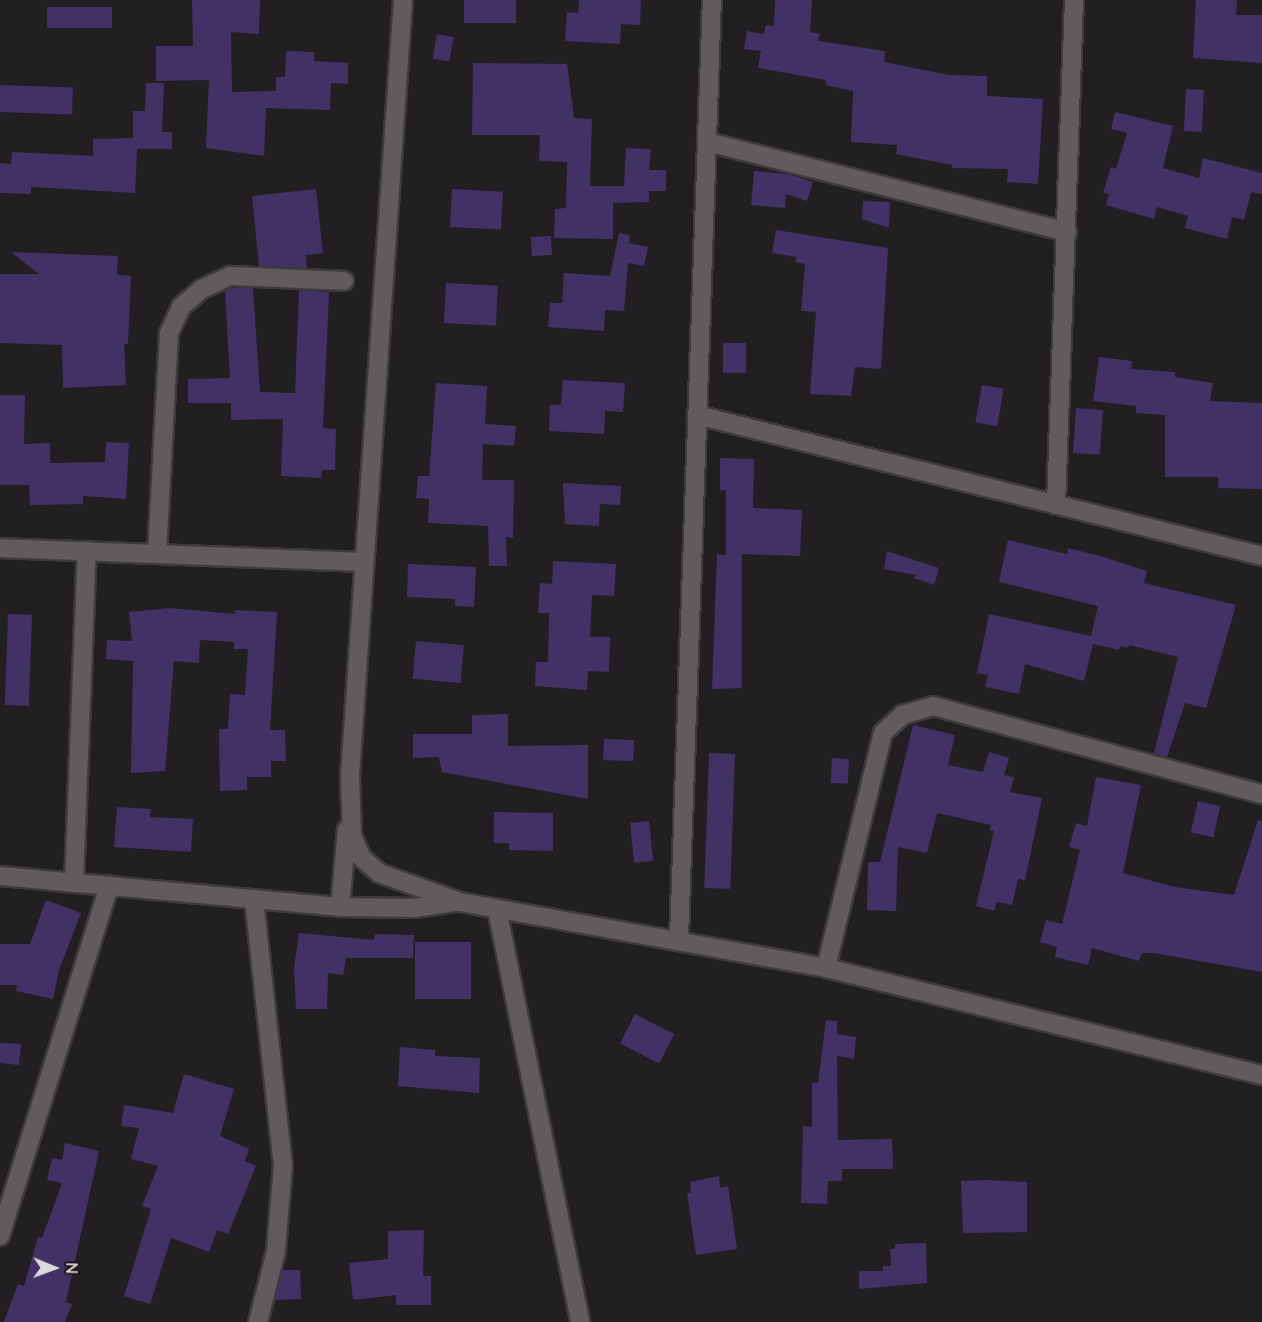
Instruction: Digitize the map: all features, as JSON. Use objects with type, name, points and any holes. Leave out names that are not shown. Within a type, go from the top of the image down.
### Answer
[{"type":"street","points":[[340,907],[349,806],[362,562],[403,0]]},
{"type":"street","points":[[679,938],[711,0]]},
{"type":"street","points":[[1056,505],[1074,0]]},
{"type":"street","points":[[706,142],[1067,232]]},
{"type":"street","points":[[157,554],[169,333],[181,307],[202,289],[230,276],[344,281]]},
{"type":"street","points":[[697,415],[1262,556]]},
{"type":"street","points":[[0,548],[362,562]]},
{"type":"street","points":[[74,883],[87,551]]},
{"type":"street","points":[[826,968],[883,733],[902,715],[933,706],[1262,795]]},
{"type":"street","points":[[349,806],[357,847],[362,858],[379,873],[460,902],[679,938],[826,968],[1262,1075]]},
{"type":"street","points":[[0,876],[340,907],[415,908],[460,902]]},
{"type":"street","points":[[0,1236],[109,886]]},
{"type":"street","points":[[254,899],[284,1165],[276,1251],[258,1322]]},
{"type":"street","points":[[497,909],[580,1322]]},
{"type":"building","points":[[192,0],[260,0],[259,34],[231,32],[232,92],[276,91],[276,77],[285,77],[286,51],[314,52],[314,61],[348,63],[348,84],[331,83],[330,110],[266,108],[264,156],[206,148],[209,80],[156,81],[156,46],[193,46]]},
{"type":"building","points":[[464,0],[516,0],[516,23],[464,23]]},
{"type":"building","points":[[579,0],[641,0],[640,25],[621,24],[620,44],[565,41],[567,12],[578,13]]},
{"type":"building","points":[[775,0],[812,0],[810,32],[820,34],[818,41],[885,51],[884,62],[949,75],[987,76],[987,96],[1043,99],[1038,184],[1007,182],[1008,169],[952,168],[952,165],[896,154],[897,145],[851,142],[853,91],[825,85],[826,80],[758,68],[761,51],[744,49],[747,31],[764,34],[766,25],[774,26]]},
{"type":"building","points":[[1196,0],[1237,0],[1236,15],[1262,15],[1262,63],[1193,58]]},
{"type":"building","points":[[47,7],[112,7],[112,28],[47,28]]},
{"type":"building","points":[[437,34],[454,37],[449,62],[433,59]]},
{"type":"building","points":[[473,63],[567,64],[574,118],[592,119],[590,186],[624,186],[626,148],[651,149],[649,170],[666,170],[666,191],[649,191],[649,202],[613,203],[613,239],[554,238],[555,209],[566,208],[567,162],[539,161],[540,135],[472,135]]},
{"type":"building","points":[[146,83],[164,83],[162,132],[172,132],[172,149],[137,149],[135,193],[31,187],[31,194],[0,193],[0,163],[11,164],[12,152],[93,156],[93,139],[133,138],[133,111],[145,111]]},
{"type":"building","points":[[0,85],[73,88],[72,115],[0,112]]},
{"type":"building","points":[[1186,89],[1204,90],[1202,132],[1184,131]]},
{"type":"building","points":[[1115,112],[1173,126],[1163,168],[1199,178],[1203,158],[1262,173],[1262,194],[1251,192],[1244,220],[1232,217],[1227,239],[1185,228],[1188,216],[1157,207],[1154,219],[1106,205],[1109,194],[1103,193],[1111,167],[1116,169],[1127,133],[1111,129]]},
{"type":"building","points":[[754,171],[788,174],[813,182],[807,201],[786,194],[785,208],[751,205]]},
{"type":"building","points":[[316,189],[323,253],[306,255],[307,268],[259,266],[252,196]]},
{"type":"building","points":[[452,189],[503,192],[501,230],[450,227]]},
{"type":"building","points":[[863,201],[890,202],[889,228],[862,219]]},
{"type":"building","points":[[776,230],[888,248],[881,369],[855,367],[851,396],[810,394],[816,312],[801,311],[805,264],[795,262],[797,257],[772,253]]},
{"type":"building","points":[[619,233],[630,235],[629,243],[648,247],[644,266],[628,263],[624,311],[605,310],[604,331],[548,327],[550,303],[562,303],[564,273],[610,276]]},
{"type":"building","points":[[551,236],[552,255],[532,256],[531,237]]},
{"type":"building","points":[[11,252],[118,256],[117,275],[131,276],[128,344],[124,344],[126,385],[63,388],[62,345],[0,343],[0,274],[39,274]]},
{"type":"building","points":[[446,283],[498,286],[496,326],[444,323]]},
{"type":"building","points":[[230,288],[253,288],[260,392],[295,393],[299,290],[329,292],[323,428],[336,429],[335,470],[322,470],[321,478],[281,476],[283,419],[231,420],[231,403],[188,403],[188,379],[230,378],[225,291]]},
{"type":"building","points":[[723,343],[746,343],[746,373],[723,373]]},
{"type":"building","points":[[1099,357],[1132,361],[1131,369],[1175,372],[1175,377],[1213,383],[1210,401],[1262,403],[1262,489],[1218,488],[1218,477],[1165,477],[1165,415],[1136,413],[1136,406],[1093,401]]},
{"type":"building","points":[[563,380],[625,383],[623,412],[605,411],[604,434],[549,431],[550,405],[561,405]]},
{"type":"building","points":[[436,383],[487,386],[485,424],[516,426],[514,446],[483,444],[482,480],[514,480],[513,538],[506,537],[507,566],[489,566],[488,526],[428,523],[429,499],[416,498],[418,476],[429,476]]},
{"type":"building","points":[[982,385],[1004,389],[997,426],[975,422]]},
{"type":"building","points":[[0,395],[25,395],[24,444],[50,443],[50,463],[105,462],[106,442],[129,443],[126,499],[83,496],[83,504],[30,505],[29,485],[0,485]]},
{"type":"building","points":[[1076,408],[1103,410],[1100,455],[1073,453]]},
{"type":"building","points":[[720,458],[754,459],[753,508],[802,510],[800,556],[742,554],[742,688],[712,689],[717,554],[726,555],[726,490],[720,490]]},
{"type":"building","points":[[563,483],[621,486],[620,505],[600,504],[599,526],[565,524]]},
{"type":"building","points":[[1008,540],[1067,554],[1068,548],[1100,556],[1147,571],[1144,583],[1236,605],[1206,708],[1185,703],[1167,757],[1154,753],[1178,657],[1129,645],[1128,648],[1120,646],[1119,650],[1093,644],[1084,681],[1025,664],[1019,694],[985,687],[988,675],[977,673],[989,614],[1091,636],[1098,606],[999,582]]},
{"type":"building","points":[[887,551],[939,568],[934,585],[914,578],[916,575],[884,569]]},
{"type":"building","points":[[553,561],[616,564],[614,596],[592,595],[590,637],[610,637],[609,672],[588,671],[587,690],[535,686],[536,662],[548,662],[549,613],[538,613],[540,583],[552,584]]},
{"type":"building","points":[[408,564],[476,567],[474,607],[455,606],[455,599],[407,597]]},
{"type":"building","points":[[170,608],[235,614],[235,610],[277,612],[270,730],[285,730],[286,761],[271,761],[271,777],[247,777],[247,790],[220,791],[219,729],[228,729],[230,694],[245,695],[248,649],[234,649],[234,642],[200,640],[199,663],[174,661],[165,771],[131,773],[133,661],[106,659],[107,640],[132,641],[129,612]]},
{"type":"building","points":[[8,614],[32,615],[29,706],[5,705]]},
{"type":"building","points":[[416,641],[464,645],[461,683],[413,679]]},
{"type":"building","points":[[508,714],[508,746],[588,745],[588,799],[442,772],[439,757],[413,758],[413,734],[472,734],[472,715]]},
{"type":"building","points":[[913,725],[955,735],[948,765],[983,772],[989,752],[1009,758],[1004,775],[1014,777],[1010,792],[1042,798],[1025,880],[1018,879],[1012,905],[997,902],[994,911],[976,906],[994,831],[990,830],[991,825],[937,813],[927,853],[898,847],[896,911],[867,910],[868,862],[880,862]]},
{"type":"building","points":[[604,739],[634,740],[633,761],[603,760]]},
{"type":"building","points":[[709,753],[735,754],[730,889],[704,888]]},
{"type":"building","points":[[832,758],[849,759],[848,784],[831,783]]},
{"type":"building","points":[[1096,777],[1141,785],[1123,873],[1175,887],[1234,895],[1258,820],[1262,821],[1262,972],[1154,953],[1142,953],[1139,961],[1092,948],[1088,965],[1055,957],[1057,947],[1040,942],[1046,920],[1062,924],[1080,850],[1069,847],[1076,823],[1087,826]]},
{"type":"building","points":[[1198,801],[1220,806],[1213,837],[1191,832]]},
{"type":"building","points":[[117,807],[151,809],[150,817],[193,819],[191,852],[114,847]]},
{"type":"building","points":[[494,812],[553,813],[553,851],[509,850],[509,843],[494,843]]},
{"type":"building","points":[[649,821],[653,861],[634,863],[630,823]]},
{"type":"building","points":[[46,900],[81,913],[59,970],[53,999],[16,991],[17,985],[0,985],[0,944],[30,944]]},
{"type":"building","points":[[299,933],[374,940],[375,934],[414,935],[413,958],[346,958],[343,975],[328,973],[327,1009],[296,1009],[294,968]]},
{"type":"building","points":[[415,942],[471,942],[471,999],[415,999]]},
{"type":"building","points":[[635,1014],[674,1034],[659,1063],[620,1043]]},
{"type":"building","points":[[826,1020],[837,1021],[837,1034],[856,1037],[854,1059],[837,1056],[838,1140],[892,1139],[893,1169],[842,1169],[842,1181],[828,1181],[827,1204],[801,1203],[803,1126],[812,1127],[812,1083],[818,1083]]},
{"type":"building","points":[[0,1043],[21,1044],[19,1065],[0,1063]]},
{"type":"building","points":[[400,1047],[435,1050],[435,1056],[480,1058],[479,1093],[398,1086]]},
{"type":"building","points":[[184,1074],[234,1089],[220,1136],[249,1149],[245,1161],[256,1166],[228,1234],[217,1230],[209,1252],[171,1238],[150,1304],[124,1296],[151,1209],[142,1206],[158,1166],[131,1159],[139,1128],[121,1126],[124,1105],[173,1113]]},
{"type":"building","points":[[65,1143],[99,1151],[66,1302],[72,1304],[65,1322],[4,1322],[18,1284],[24,1286],[38,1237],[42,1238],[62,1183],[47,1180],[52,1158],[62,1160]]},
{"type":"building","points":[[719,1176],[720,1188],[728,1186],[737,1249],[696,1255],[687,1193],[691,1193],[690,1182]]},
{"type":"building","points":[[961,1181],[1027,1182],[1027,1232],[963,1233]]},
{"type":"building","points":[[424,1230],[423,1276],[431,1276],[431,1305],[396,1305],[396,1295],[353,1300],[349,1263],[388,1259],[388,1231]]},
{"type":"building","points":[[926,1243],[927,1283],[859,1289],[859,1271],[883,1271],[883,1266],[891,1266],[890,1249],[895,1249],[895,1244]]},
{"type":"building","points":[[283,1270],[300,1270],[301,1299],[275,1300]]}]
